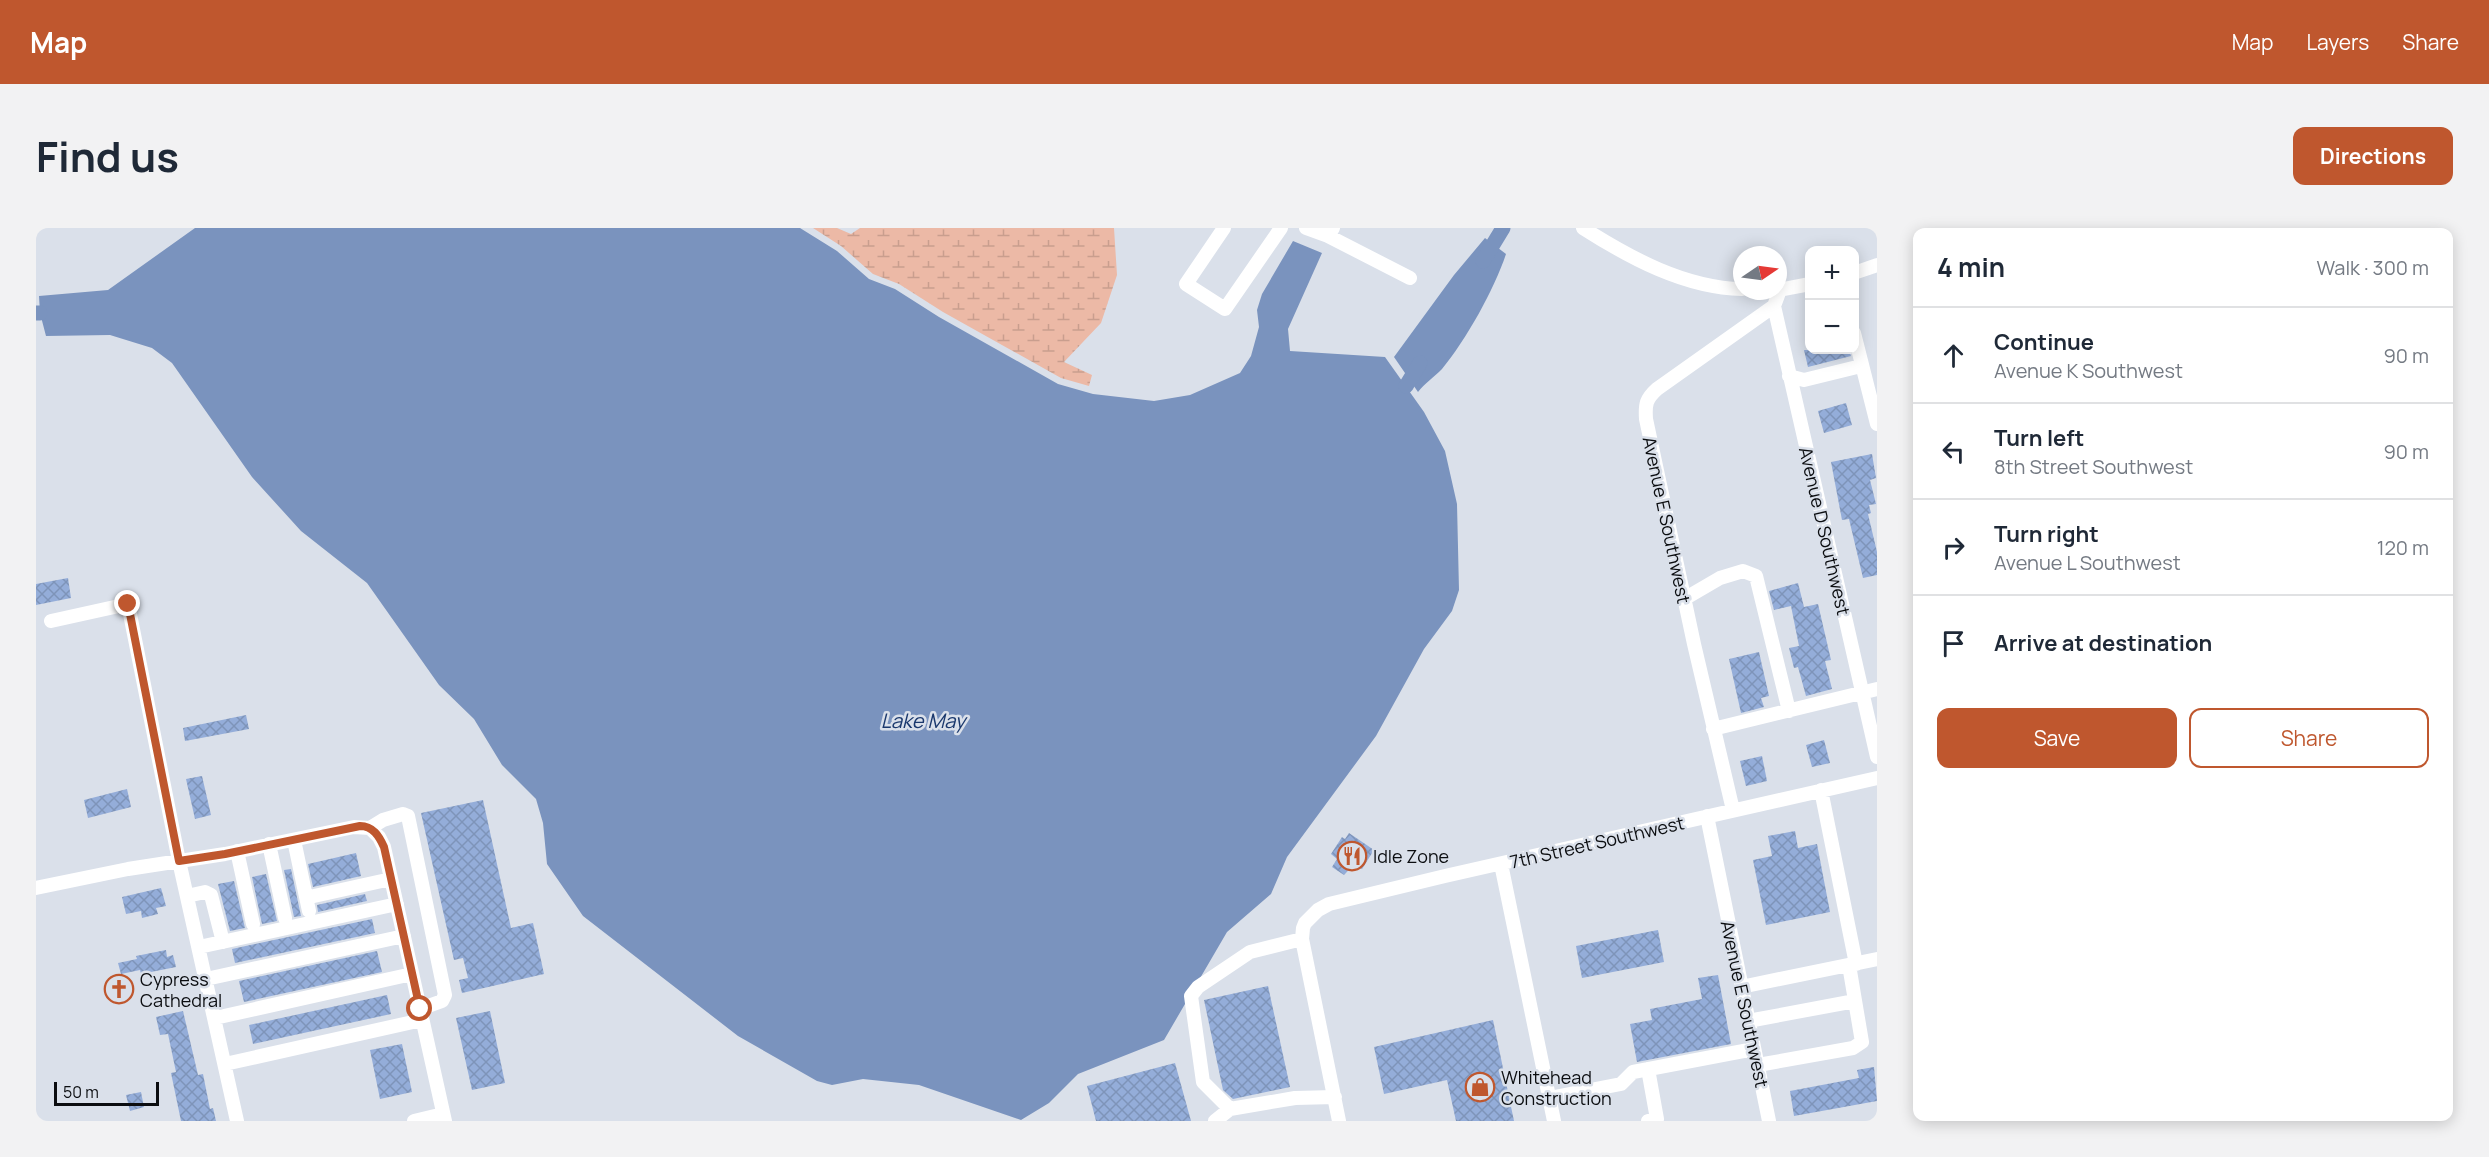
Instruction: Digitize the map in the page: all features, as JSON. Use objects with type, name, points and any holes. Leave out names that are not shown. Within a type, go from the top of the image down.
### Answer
[{"type":"street","points":[[1224,228],[1186,284],[1225,309],[1281,228]]},
{"type":"street","points":[[1305,228],[1330,232],[1410,278]]},
{"type":"street","points":[[1583,228],[1612,247],[1651,266],[1688,279],[1733,287]]},
{"type":"street","points":[[1859,271],[1877,265]]},
{"type":"street","points":[[1787,288],[1805,285]]},
{"type":"street","points":[[1774,306],[1776,300]]},
{"type":"street","name":"Avenue D Southwest","points":[[1774,306],[1877,757]]},
{"type":"street","name":"Avenue E Southwest","points":[[1733,810],[1684,599],[1645,406],[1647,398],[1657,389],[1774,306]]},
{"type":"street","points":[[1859,353],[1877,424]]},
{"type":"street","points":[[1789,375],[1804,380],[1857,368]]},
{"type":"street","points":[[1684,599],[1720,578],[1743,571],[1756,576],[1789,711]]},
{"type":"street","points":[[51,621],[128,604],[179,861],[237,1121]]},
{"type":"street","points":[[1713,729],[1877,689]]},
{"type":"street","name":"7th Street Southwest","points":[[1302,939],[1305,923],[1318,910],[1339,902],[1877,778]]},
{"type":"street","points":[[1758,1065],[1853,1048],[1862,1042],[1855,1001],[1853,964],[1821,790]]},
{"type":"street","points":[[225,1064],[421,1015],[442,1001],[445,995],[408,816],[403,814],[383,820],[370,828]]},
{"type":"street","name":"Avenue E Southwest","points":[[1707,816],[1769,1121]]},
{"type":"street","points":[[36,888],[360,826],[370,828],[379,837],[384,847],[444,1118],[414,1121]]},
{"type":"street","points":[[294,840],[309,911]]},
{"type":"street","points":[[269,844],[285,918]]},
{"type":"street","points":[[237,851],[253,924]]},
{"type":"street","points":[[1501,864],[1554,1121]]},
{"type":"street","points":[[314,896],[391,879]]},
{"type":"street","points":[[187,896],[205,892],[211,895],[223,942]]},
{"type":"street","points":[[199,947],[397,904]]},
{"type":"street","points":[[206,979],[404,936]]},
{"type":"street","points":[[1230,1109],[1203,1082],[1191,996],[1198,987],[1250,952],[1302,939],[1339,1121]]},
{"type":"street","points":[[1741,987],[1877,959]]},
{"type":"street","points":[[215,1018],[412,974]]},
{"type":"street","points":[[1748,1021],[1855,1001]]},
{"type":"street","points":[[1549,1098],[1621,1084],[1633,1072],[1754,1049]]},
{"type":"street","points":[[1648,1069],[1657,1119],[1648,1121]]},
{"type":"street","points":[[1215,1121],[1230,1109],[1295,1098],[1335,1097]]},
{"type":"green space","points":[[813,228],[837,228],[851,234],[860,228],[1114,228],[1117,275],[1101,323],[1064,362],[1092,375],[1089,386],[1061,378],[943,312],[899,284],[873,274],[841,246]]},
{"type":"water","name":"Lake May","points":[[195,228],[800,228],[837,251],[869,279],[895,289],[939,317],[1058,384],[1093,394],[1154,401],[1190,395],[1240,373],[1251,356],[1259,327],[1257,310],[1262,294],[1293,241],[1322,253],[1288,329],[1290,351],[1385,357],[1424,412],[1445,451],[1457,504],[1459,590],[1452,611],[1424,649],[1376,736],[1287,857],[1271,894],[1227,932],[1164,1040],[1078,1074],[1049,1103],[1021,1120],[919,1085],[863,1079],[832,1085],[817,1081],[738,1036],[583,916],[547,864],[543,823],[536,799],[502,765],[474,719],[439,685],[367,583],[301,531],[252,477],[172,363],[152,348],[110,335],[46,336],[40,313],[39,296],[108,290]]},
{"type":"water","points":[[1485,238],[1506,254],[1494,283],[1470,329],[1451,357],[1418,392],[1394,357],[1454,275]]},
{"type":"building","points":[[1804,350],[1805,354],[1850,354],[1851,356],[1808,367]]},
{"type":"building","points":[[1846,403],[1852,425],[1824,433],[1818,411]]},
{"type":"building","points":[[1872,454],[1876,478],[1870,480],[1876,504],[1869,505],[1871,513],[1868,514],[1877,552],[1877,575],[1863,578],[1849,519],[1842,520],[1831,462]]},
{"type":"building","points":[[68,578],[71,598],[36,605],[36,584]]},
{"type":"building","points":[[1798,583],[1804,607],[1818,604],[1831,660],[1825,661],[1832,689],[1806,696],[1798,667],[1794,668],[1789,648],[1799,646],[1791,606],[1774,610],[1769,591]]},
{"type":"building","points":[[1759,652],[1769,696],[1761,698],[1764,707],[1741,713],[1729,659]]},
{"type":"building","points":[[246,715],[249,729],[185,741],[183,728]]},
{"type":"building","points":[[1824,740],[1830,763],[1812,767],[1806,745]]},
{"type":"building","points":[[1762,756],[1767,781],[1746,786],[1740,761]]},
{"type":"building","points":[[202,776],[211,815],[195,819],[186,779]]},
{"type":"building","points":[[127,789],[131,807],[88,818],[84,800]]},
{"type":"building","points":[[483,800],[511,928],[533,923],[544,974],[462,993],[459,980],[468,978],[463,958],[454,960],[421,813]]},
{"type":"building","points":[[1795,831],[1798,848],[1817,844],[1830,912],[1766,925],[1753,860],[1772,856],[1768,836]]},
{"type":"building","name":"Idle Zone","points":[[1349,833],[1374,850],[1362,869],[1354,864],[1344,875],[1332,867],[1337,859],[1331,854],[1342,837],[1345,839]]},
{"type":"building","points":[[356,853],[361,876],[313,887],[308,864]]},
{"type":"building","points":[[291,869],[301,916],[294,917],[284,870]]},
{"type":"building","points":[[266,874],[277,921],[262,924],[252,877]]},
{"type":"building","points":[[234,881],[245,928],[230,931],[218,884]]},
{"type":"building","points":[[161,888],[166,906],[156,908],[158,914],[142,918],[141,911],[126,914],[122,897]]},
{"type":"building","points":[[365,894],[367,901],[318,912],[317,905]]},
{"type":"building","points":[[372,919],[375,933],[235,963],[232,949]]},
{"type":"building","points":[[1658,930],[1664,962],[1582,978],[1576,946]]},
{"type":"building","points":[[166,950],[167,957],[173,955],[176,967],[141,974],[140,970],[121,974],[118,963],[137,959],[136,956]]},
{"type":"building","points":[[377,951],[382,972],[244,1002],[239,981]]},
{"type":"building","points":[[1718,975],[1731,1044],[1637,1062],[1630,1024],[1652,1020],[1650,1009],[1702,999],[1698,978]]},
{"type":"building","points":[[1268,986],[1290,1087],[1233,1099],[1223,1090],[1204,1000]]},
{"type":"building","points":[[387,995],[391,1014],[253,1044],[249,1025]]},
{"type":"building","points":[[183,1011],[198,1075],[203,1074],[210,1109],[213,1108],[216,1121],[181,1121],[171,1073],[176,1072],[168,1034],[160,1035],[156,1017]]},
{"type":"building","points":[[490,1011],[505,1083],[472,1090],[456,1018]]},
{"type":"building","points":[[1493,1020],[1514,1121],[1456,1121],[1447,1080],[1384,1094],[1374,1047]]},
{"type":"building","points":[[402,1044],[412,1092],[380,1099],[370,1050]]},
{"type":"building","points":[[1175,1063],[1191,1121],[1096,1121],[1087,1086]]},
{"type":"building","points":[[1874,1067],[1877,1101],[1794,1116],[1790,1091],[1859,1078],[1857,1070]]},
{"type":"building","points":[[141,1092],[144,1107],[130,1111],[126,1095]]},
{"type":"waterway","points":[[1483,261],[1503,228]]},
{"type":"waterway","points":[[1406,386],[1420,363]]},
{"type":"place","name":"Idle Zone","points":[[1352,856]]},
{"type":"place","name":"Cypress Cathedral","points":[[119,989]]},
{"type":"place","name":"Whitehead Construction","points":[[1480,1087]]},
{"type":"route","points":[[128,604],[179,861],[225,854],[360,826],[370,828],[379,837],[384,847],[420,1009]]}]
